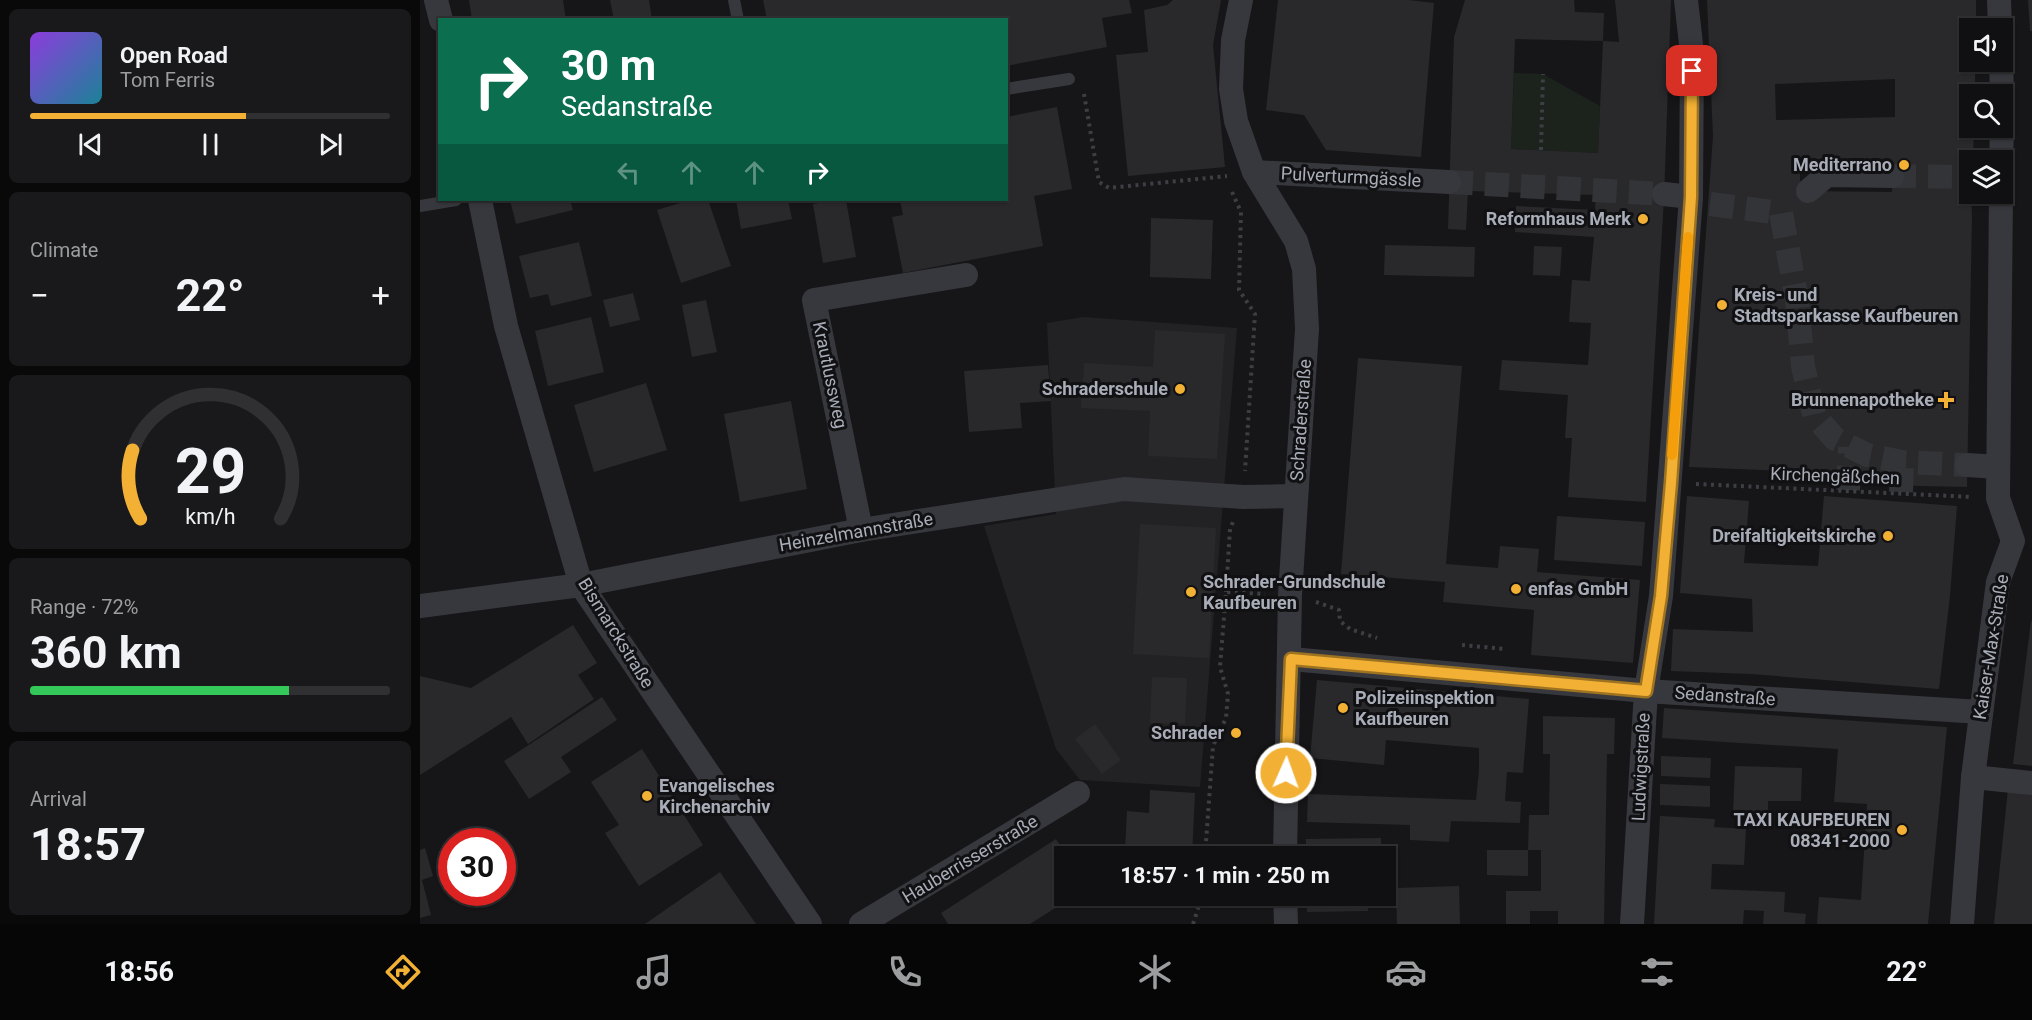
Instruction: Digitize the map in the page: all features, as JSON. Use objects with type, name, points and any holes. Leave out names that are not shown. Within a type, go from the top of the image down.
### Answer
[{"type":"street","points":[[436,0],[440,18]]},
{"type":"street","name":"Schraderstraße","points":[[1241,0],[1233,40],[1231,89],[1236,122],[1254,172],[1296,241],[1304,269],[1307,329],[1290,595],[1291,659],[1285,846]]},
{"type":"street","name":"Ludwigstraße","points":[[1632,924],[1646,691],[1661,596],[1697,201],[1692,53],[1686,0]]},
{"type":"street","points":[[1999,0],[2000,18]]},
{"type":"street","name":"Pulverturmgässle","points":[[1254,172],[1449,182]]},
{"type":"street","points":[[1808,191],[1827,175],[1892,176]]},
{"type":"street","points":[[1664,194],[1697,201]]},
{"type":"street","name":"Bismarckstraße","points":[[480,201],[506,326],[581,585],[810,924]]},
{"type":"street","name":"Kaiser-Max-Straße","points":[[1962,924],[1973,777],[1998,582],[2022,541],[1998,498],[2001,204]]},
{"type":"street","name":"Krautlussweg","points":[[861,530],[814,300],[966,275]]},
{"type":"street","points":[[1967,465],[1998,467]]},
{"type":"street","name":"Heinzelmannstraße","points":[[420,606],[581,585],[861,530],[1124,489],[1243,496],[1295,496]]},
{"type":"street","name":"Sedanstraße","points":[[1291,659],[1646,691],[1981,712]]},
{"type":"street","points":[[1973,777],[2032,783]]},
{"type":"street","name":"Hauberrisserstraße","points":[[861,924],[1078,793]]},
{"type":"street","points":[[1285,906],[1286,924]]},
{"type":"lane","points":[[734,0],[738,18]]},
{"type":"lane","points":[[1008,89],[1069,78]]},
{"type":"lane","points":[[420,206],[450,201]]},
{"type":"path","points":[[1541,150],[1543,74]]},
{"type":"path","points":[[1069,78],[1082,82],[1099,182],[1109,188],[1254,172]]},
{"type":"path","points":[[1206,846],[1213,746],[1226,718],[1228,694],[1220,668],[1230,529],[1243,496],[1255,314],[1239,290],[1241,212],[1224,176]]},
{"type":"path","name":"Kirchengäßchen","points":[[1671,483],[1998,498]]},
{"type":"path","points":[[1226,592],[1290,595],[1339,610],[1340,621],[1350,629],[1381,639]]},
{"type":"path","points":[[1454,644],[1511,650]]},
{"type":"path","points":[[1193,924],[1199,906]]},
{"type":"shaded area","points":[[1514,73],[1543,74],[1600,106],[1598,153],[1511,149]]},
{"type":"shaded area","points":[[1083,317],[1237,328],[1200,787],[1080,780],[1056,749],[984,526],[1056,514],[1047,323]]},
{"type":"building","points":[[469,0],[563,0],[566,18],[472,18]]},
{"type":"building","points":[[610,0],[649,0],[652,18],[614,18]]},
{"type":"building","points":[[763,0],[1129,0],[1132,13],[1102,18],[1107,47],[1008,66],[1008,18],[767,18]]},
{"type":"building","points":[[1173,0],[1221,0],[1213,45],[1225,167],[1128,176],[1116,55],[1148,52],[1144,10],[1167,5]]},
{"type":"building","points":[[1278,0],[1408,0],[1434,3],[1421,157],[1326,150],[1304,115],[1266,110]]},
{"type":"building","points":[[1465,0],[1574,0],[1575,12],[1604,13],[1603,41],[1619,42],[1615,0],[1671,0],[1664,198],[1646,502],[1568,497],[1572,438],[1565,438],[1568,395],[1499,390],[1502,360],[1588,365],[1591,323],[1569,322],[1572,280],[1590,281],[1594,237],[1515,232],[1516,206],[1595,210],[1596,195],[1468,191],[1466,230],[1448,229],[1454,37]],"holes":[[[1515,39],[1603,41],[1598,153],[1511,149]]]},
{"type":"building","points":[[1707,0],[1976,0],[1976,18],[1959,18],[1959,72],[1975,72],[1975,84],[1959,84],[1959,138],[1974,138],[1973,150],[1959,150],[1959,204],[1972,204],[1972,216],[1967,487],[1832,484],[1832,473],[1689,467],[1713,136]],"holes":[[[1895,79],[1895,117],[1776,120],[1775,84]],[[1800,162],[1893,163],[1892,192],[1800,191]]]},
{"type":"building","points":[[2028,0],[2032,0],[2032,31],[2030,31]]},
{"type":"building","points":[[1057,107],[1072,189],[1034,196],[1043,246],[903,273],[892,217],[903,215],[900,201],[1008,201],[1008,117]]},
{"type":"building","points":[[510,201],[570,201],[573,210],[516,224]]},
{"type":"building","points":[[687,201],[708,201],[731,266],[681,283],[657,210]]},
{"type":"building","points":[[736,201],[788,201],[792,219],[741,229]]},
{"type":"building","points":[[846,201],[856,257],[823,263],[813,204]]},
{"type":"building","points":[[1151,218],[1213,220],[1211,279],[1150,277]]},
{"type":"building","points":[[579,242],[592,296],[551,306],[548,294],[530,298],[519,256]]},
{"type":"building","points":[[1385,245],[1475,247],[1474,277],[1384,275]]},
{"type":"building","points":[[1534,246],[1562,247],[1560,276],[1533,275]]},
{"type":"building","points":[[633,293],[640,320],[610,327],[603,300]]},
{"type":"building","points":[[706,300],[717,352],[692,357],[682,305]]},
{"type":"building","points":[[591,317],[604,372],[548,386],[535,331]]},
{"type":"building","name":"Schraderschule","points":[[1155,330],[1225,334],[1217,459],[1148,456],[1150,411],[1081,408],[1084,363],[1153,367]]},
{"type":"building","points":[[1358,358],[1462,366],[1446,564],[1498,568],[1500,546],[1539,549],[1537,572],[1640,580],[1633,663],[1531,655],[1534,610],[1443,602],[1445,582],[1341,574]]},
{"type":"building","points":[[1048,365],[1051,401],[1020,403],[1022,428],[969,432],[964,371]]},
{"type":"building","points":[[646,383],[667,450],[594,472],[574,405]]},
{"type":"building","points":[[791,401],[807,489],[740,502],[724,414]]},
{"type":"building","points":[[1687,496],[1749,501],[1744,563],[1818,566],[1824,496],[1957,506],[1950,596],[1939,689],[1751,674],[1671,671],[1673,629],[1753,632],[1752,599],[1680,593]]},
{"type":"building","points":[[1557,516],[1645,522],[1642,566],[1554,560]]},
{"type":"building","points":[[1140,524],[1216,528],[1209,658],[1133,654]]},
{"type":"building","points":[[2032,621],[2032,766],[2013,764]]},
{"type":"building","points":[[573,625],[597,663],[578,675],[594,699],[528,744],[511,717],[420,775],[420,676],[471,688]]},
{"type":"building","points":[[1152,677],[1187,678],[1185,724],[1150,723]]},
{"type":"building","points":[[1317,680],[1529,699],[1523,773],[1507,772],[1505,801],[1521,802],[1520,823],[1451,821],[1449,842],[1410,840],[1410,825],[1307,822],[1308,794],[1476,800],[1479,770],[1479,748],[1386,740],[1384,765],[1310,758]]},
{"type":"building","points":[[602,697],[617,720],[561,757],[571,772],[529,799],[504,761]]},
{"type":"building","points":[[1664,708],[1947,727],[1928,924],[1817,924],[1819,897],[1861,900],[1867,804],[1834,802],[1838,749],[1662,738]]},
{"type":"building","points":[[1543,716],[1615,718],[1614,754],[1607,754],[1604,924],[1558,924],[1558,911],[1530,911],[1530,924],[1506,924],[1506,891],[1541,891],[1541,850],[1528,850],[1529,815],[1549,815],[1550,754],[1543,754]]},
{"type":"building","points":[[1095,724],[1121,760],[1102,774],[1075,739]]},
{"type":"building","points":[[642,749],[703,845],[639,886],[605,833],[619,825],[591,782]]},
{"type":"building","points":[[1661,756],[1711,758],[1710,778],[1661,776]]},
{"type":"building","points":[[1735,766],[1802,768],[1801,801],[1768,801],[1768,814],[1733,813]]},
{"type":"building","points":[[1660,784],[1710,786],[1710,807],[1660,805]]},
{"type":"building","points":[[2008,789],[2032,792],[2032,924],[1994,924]]},
{"type":"building","points":[[1150,790],[1195,793],[1192,846],[1125,846],[1127,811],[1149,813]]},
{"type":"building","points":[[1660,816],[1715,819],[1714,827],[1746,829],[1744,865],[1712,864],[1711,889],[1785,892],[1784,912],[1806,914],[1805,924],[1763,924],[1764,911],[1744,910],[1743,924],[1654,924]]},
{"type":"building","points":[[1381,838],[1381,846],[1306,846],[1306,839]]},
{"type":"building","points":[[1056,839],[1061,846],[1054,846],[1054,906],[1058,906],[1030,924],[948,924],[941,913]]},
{"type":"building","points":[[425,848],[433,876],[422,880],[431,915],[420,918],[420,850]]},
{"type":"building","points":[[1487,850],[1528,850],[1528,876],[1487,875]]},
{"type":"building","points":[[720,872],[756,924],[645,924]]},
{"type":"building","points":[[1459,886],[1460,924],[1397,924],[1396,888]]},
{"type":"building","points":[[1307,906],[1368,906],[1368,911],[1307,912]]},
{"type":"tunnel","points":[[1892,176],[1959,177]]},
{"type":"tunnel","points":[[1449,182],[1664,194]]},
{"type":"tunnel","points":[[1710,204],[1781,213],[1797,300],[1803,366],[1814,415],[1835,439],[1867,455],[1902,462],[1967,465]]},
{"type":"tunnel","points":[[1848,490],[1850,447]]},
{"type":"tunnel","points":[[1901,492],[1902,462]]},
{"type":"slow traffic","points":[[1672,455],[1688,237]]},
{"type":"place","name":"Mediterrano","points":[[1904,165]]},
{"type":"place","name":"Reformhaus Merk","points":[[1643,219]]},
{"type":"place","name":"Kreis- und Stadtsparkasse Kaufbeuren","points":[[1722,305]]},
{"type":"place","name":"Schraderschule","points":[[1180,389]]},
{"type":"place","name":"Brunnenapotheke","points":[[1946,400]]},
{"type":"place","name":"Dreifaltigkeitskirche","points":[[1888,536]]},
{"type":"place","name":"enfas GmbH","points":[[1516,589]]},
{"type":"place","name":"Schrader-Grundschule Kaufbeuren","points":[[1191,592]]},
{"type":"place","name":"Polizeiinspektion Kaufbeuren","points":[[1343,708]]},
{"type":"place","name":"Schrader","points":[[1236,733]]},
{"type":"place","name":"Evangelisches Kirchenarchiv","points":[[647,796]]},
{"type":"place","name":"TAXI KAUFBEUREN 08341-2000","points":[[1902,830]]},
{"type":"route","points":[[1286,773],[1291,659],[1646,691],[1661,596],[1671,483],[1691,197],[1692,71]]}]
